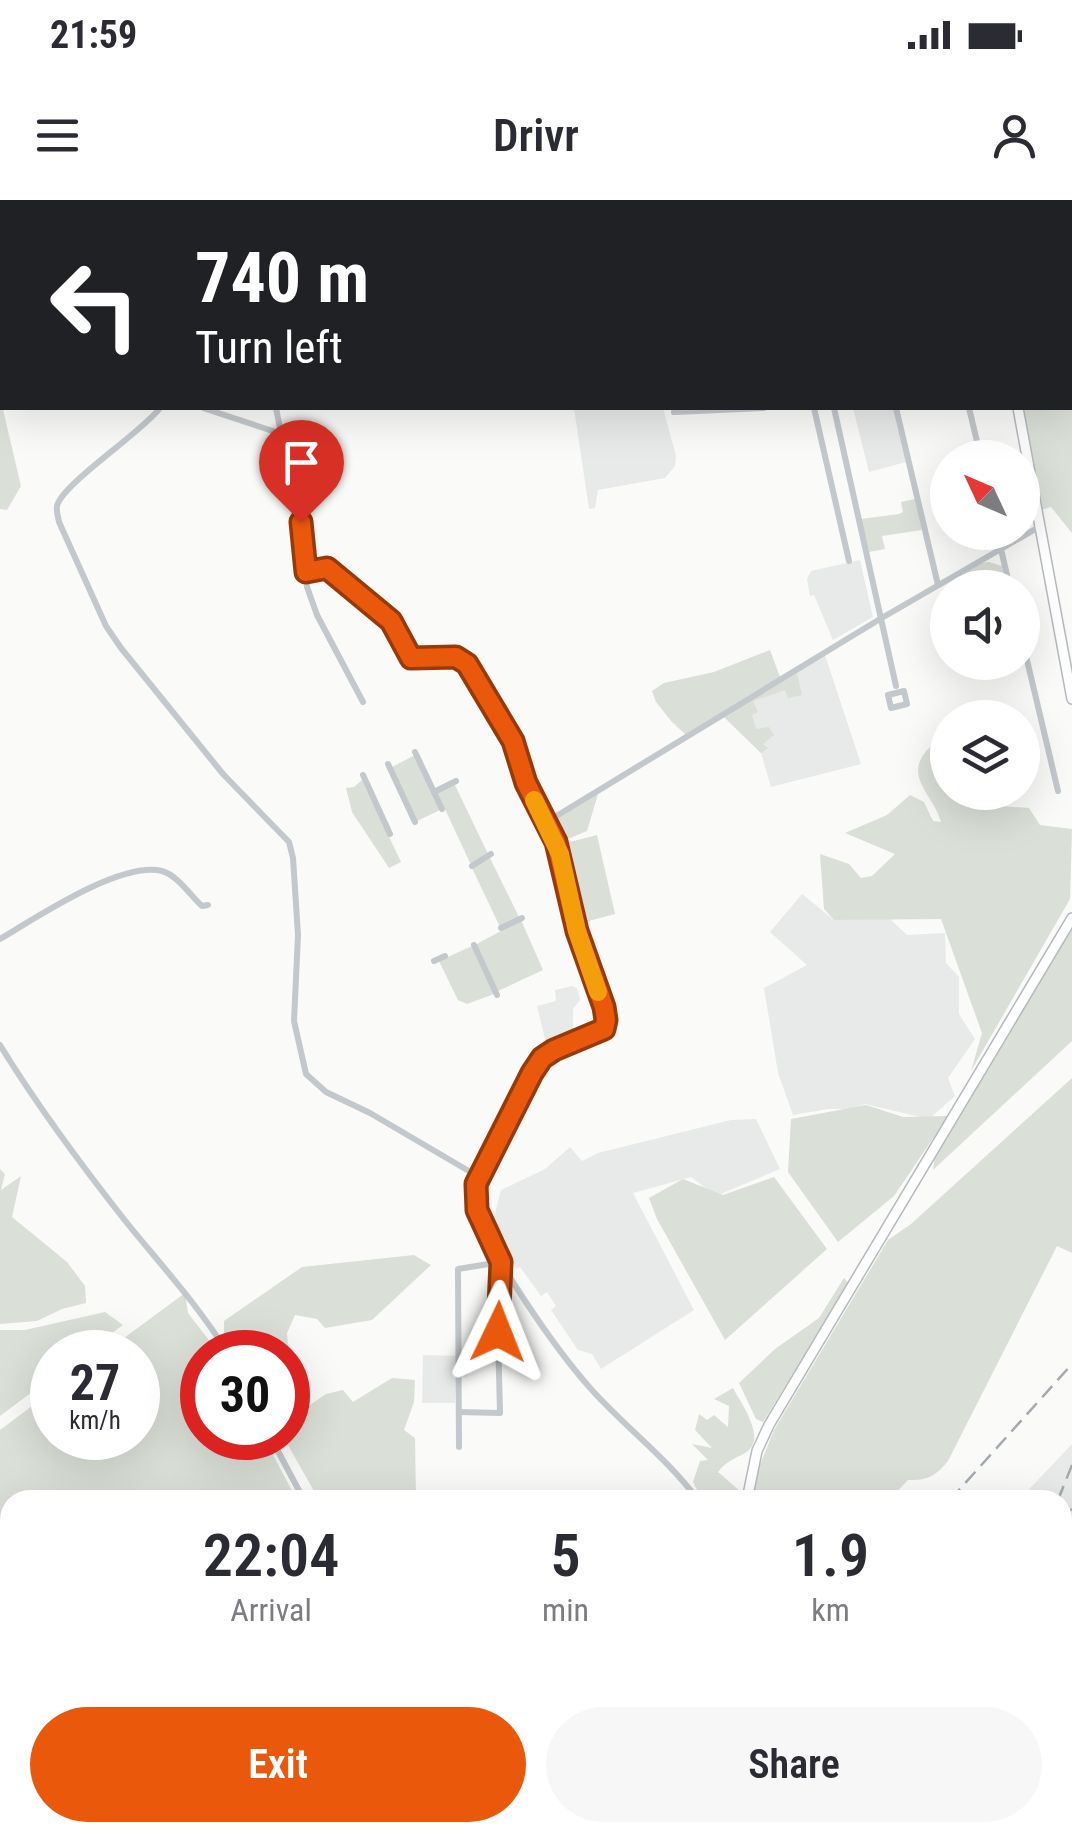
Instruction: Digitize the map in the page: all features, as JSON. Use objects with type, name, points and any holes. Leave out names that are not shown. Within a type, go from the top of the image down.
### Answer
[{"type":"main road","points":[[1018,410],[1024,440]]},
{"type":"main road","points":[[1040,533],[1072,698]]},
{"type":"main road","points":[[748,1490],[768,1424],[1072,918]]},
{"type":"street","points":[[158,410],[67,490],[57,505],[59,522],[106,626],[222,774],[289,842],[297,916],[294,1021],[306,1074],[326,1092],[369,1112],[479,1178]]},
{"type":"street","points":[[209,410],[282,434]]},
{"type":"street","points":[[276,410],[301,522],[306,587],[363,702]]},
{"type":"street","points":[[674,412],[719,410]]},
{"type":"street","points":[[814,410],[849,561]]},
{"type":"street","points":[[834,410],[896,686]]},
{"type":"street","points":[[896,410],[934,570]]},
{"type":"street","points":[[969,410],[976,440]]},
{"type":"street","points":[[982,559],[988,550]]},
{"type":"street","points":[[963,570],[998,550]]},
{"type":"street","points":[[306,572],[327,568],[378,609],[394,624],[411,658],[456,657],[464,661],[513,741],[526,783],[560,854],[577,931],[606,1020],[598,1034],[542,1058],[479,1178],[475,1192],[477,1210],[501,1262],[592,1390],[689,1490]]},
{"type":"street","points":[[545,823],[930,590]]},
{"type":"street","points":[[1032,680],[1058,791]]},
{"type":"street","points":[[415,752],[442,810]]},
{"type":"street","points":[[388,764],[416,822]]},
{"type":"street","points":[[362,776],[390,834]]},
{"type":"street","points":[[434,792],[456,781]]},
{"type":"street","points":[[472,866],[491,854]]},
{"type":"street","points":[[0,940],[73,896],[148,870],[168,874],[202,906],[208,905]]},
{"type":"street","points":[[501,928],[522,918]]},
{"type":"street","points":[[474,945],[497,996]]},
{"type":"street","points":[[434,961],[445,956]]},
{"type":"street","points":[[0,1045],[66,1143],[183,1289],[211,1330]]},
{"type":"street","points":[[458,1447],[458,1269],[501,1262]]},
{"type":"street","points":[[459,1412],[500,1413],[501,1262]]},
{"type":"street","points":[[499,1291],[514,1281]]},
{"type":"street","points":[[283,1460],[299,1490]]},
{"type":"shaded area","points":[[0,410],[3,410],[21,486],[7,510],[0,509]]},
{"type":"shaded area","points":[[574,410],[664,410],[675,466],[665,478],[598,490],[595,508],[589,509]]},
{"type":"shaded area","points":[[854,410],[893,410],[906,462],[869,472]]},
{"type":"shaded area","points":[[1023,410],[1072,410],[1072,533],[1051,507],[1041,510],[1040,440],[1029,440]]},
{"type":"shaded area","points":[[915,499],[922,530],[882,536],[885,549],[869,552],[861,519],[899,514],[903,512],[901,502]]},
{"type":"shaded area","points":[[860,560],[873,617],[833,640],[814,595],[810,596],[807,579],[811,571]]},
{"type":"shaded area","points":[[989,562],[1002,566],[1003,570],[969,570]]},
{"type":"shaded area","points":[[770,650],[780,677],[686,735],[656,702],[652,691],[664,683],[714,672]]},
{"type":"shaded area","points":[[825,655],[861,764],[771,787],[761,753],[724,717]]},
{"type":"shaded area","points":[[797,673],[802,695],[788,698],[785,690],[753,701],[758,712],[752,715],[756,729],[769,727],[774,735],[763,744],[768,748],[761,753],[724,717]]},
{"type":"shaded area","points":[[930,747],[930,799],[919,776],[922,757]]},
{"type":"shaded area","points":[[415,755],[440,810],[417,821],[392,767]]},
{"type":"shaded area","points":[[362,780],[401,862],[389,868],[352,812],[346,788]]},
{"type":"shaded area","points":[[454,783],[488,854],[471,865],[437,792]]},
{"type":"shaded area","points":[[598,794],[587,831],[563,841],[559,839],[552,822]]},
{"type":"shaded area","points":[[910,795],[924,802],[933,821],[941,822],[937,812],[1030,810],[1040,825],[1072,829],[1070,899],[971,1071],[982,1033],[941,919],[834,920],[824,909],[820,854],[849,864],[861,878],[872,876],[895,854],[845,833],[887,815]]},
{"type":"shaded area","points":[[597,835],[615,914],[585,922],[566,843]]},
{"type":"shaded area","points":[[490,858],[519,917],[500,927],[472,868]]},
{"type":"shaded area","points":[[802,894],[834,920],[890,919],[907,935],[945,933],[946,963],[959,977],[959,1014],[975,1039],[948,1078],[955,1096],[929,1119],[865,1104],[793,1115],[778,1073],[764,988],[807,965],[770,932]]},
{"type":"shaded area","points":[[521,920],[543,970],[498,991],[475,945]]},
{"type":"shaded area","points":[[1072,928],[1072,1041],[933,1170],[935,1157]]},
{"type":"shaded area","points":[[472,946],[494,994],[467,1004],[458,1000],[439,961]]},
{"type":"shaded area","points":[[577,988],[580,1000],[573,1009],[573,1036],[546,1043],[537,1006],[556,1001],[555,990]]},
{"type":"shaded area","points":[[1072,1078],[1072,1253],[1057,1246],[948,1461],[931,1476],[908,1480],[898,1490],[750,1490],[774,1430],[888,1240],[911,1224]]},
{"type":"shaded area","points":[[866,1105],[903,1117],[948,1116],[894,1196],[838,1242],[788,1172],[791,1119]]},
{"type":"shaded area","points":[[756,1119],[780,1169],[716,1196],[691,1177],[633,1193],[694,1310],[601,1369],[592,1354],[578,1350],[551,1310],[556,1306],[547,1292],[541,1296],[496,1241],[491,1228],[501,1190],[545,1169],[570,1147],[582,1161],[598,1153],[731,1120]]},
{"type":"shaded area","points":[[0,1169],[5,1174],[1,1190],[21,1176],[12,1217],[67,1262],[85,1286],[86,1303],[37,1321],[0,1324]]},
{"type":"shaded area","points":[[774,1177],[827,1249],[725,1340],[649,1198],[683,1179],[723,1195]]},
{"type":"shaded area","points":[[414,1255],[431,1265],[372,1320],[325,1328],[317,1319],[295,1315],[288,1330],[224,1330],[224,1321],[302,1267]]},
{"type":"shaded area","points":[[844,1278],[849,1283],[763,1422],[756,1419],[739,1383],[775,1349],[819,1318]]},
{"type":"shaded area","points":[[185,1293],[188,1313],[201,1330],[180,1330],[180,1460],[276,1460],[292,1490],[0,1490],[0,1430],[30,1408],[30,1460],[160,1460],[160,1330],[135,1330]]},
{"type":"shaded area","points":[[105,1312],[123,1325],[116,1330],[30,1330],[30,1394],[0,1416],[0,1330],[25,1330]]},
{"type":"shaded area","points":[[465,1350],[468,1374],[456,1378],[455,1403],[422,1403],[423,1355],[464,1359]]},
{"type":"shaded area","points":[[392,1378],[415,1380],[414,1402],[404,1430],[415,1438],[416,1490],[313,1490],[296,1460],[310,1460],[310,1405],[326,1394],[343,1390],[353,1402]]},
{"type":"shaded area","points":[[733,1388],[754,1431],[751,1447],[718,1472],[739,1490],[697,1490],[693,1482],[700,1461],[708,1460],[692,1444],[712,1448],[695,1430],[699,1414],[707,1420],[714,1415],[728,1427],[729,1406],[714,1399]]},
{"type":"shaded area","points":[[1072,1444],[1072,1490],[1028,1490]]},
{"type":"railway","points":[[959,1490],[1072,1364]]},
{"type":"railway","points":[[1062,1490],[1072,1465]]},
{"type":"slow traffic","points":[[534,800],[560,854],[577,931],[598,992]]},
{"type":"route","points":[[301,522],[306,572],[327,568],[378,609],[394,624],[411,658],[456,657],[467,664],[513,741],[526,783],[556,842],[577,931],[604,1007],[604,1029],[598,1034],[542,1058],[476,1184],[477,1210],[501,1262],[498,1332]]}]
